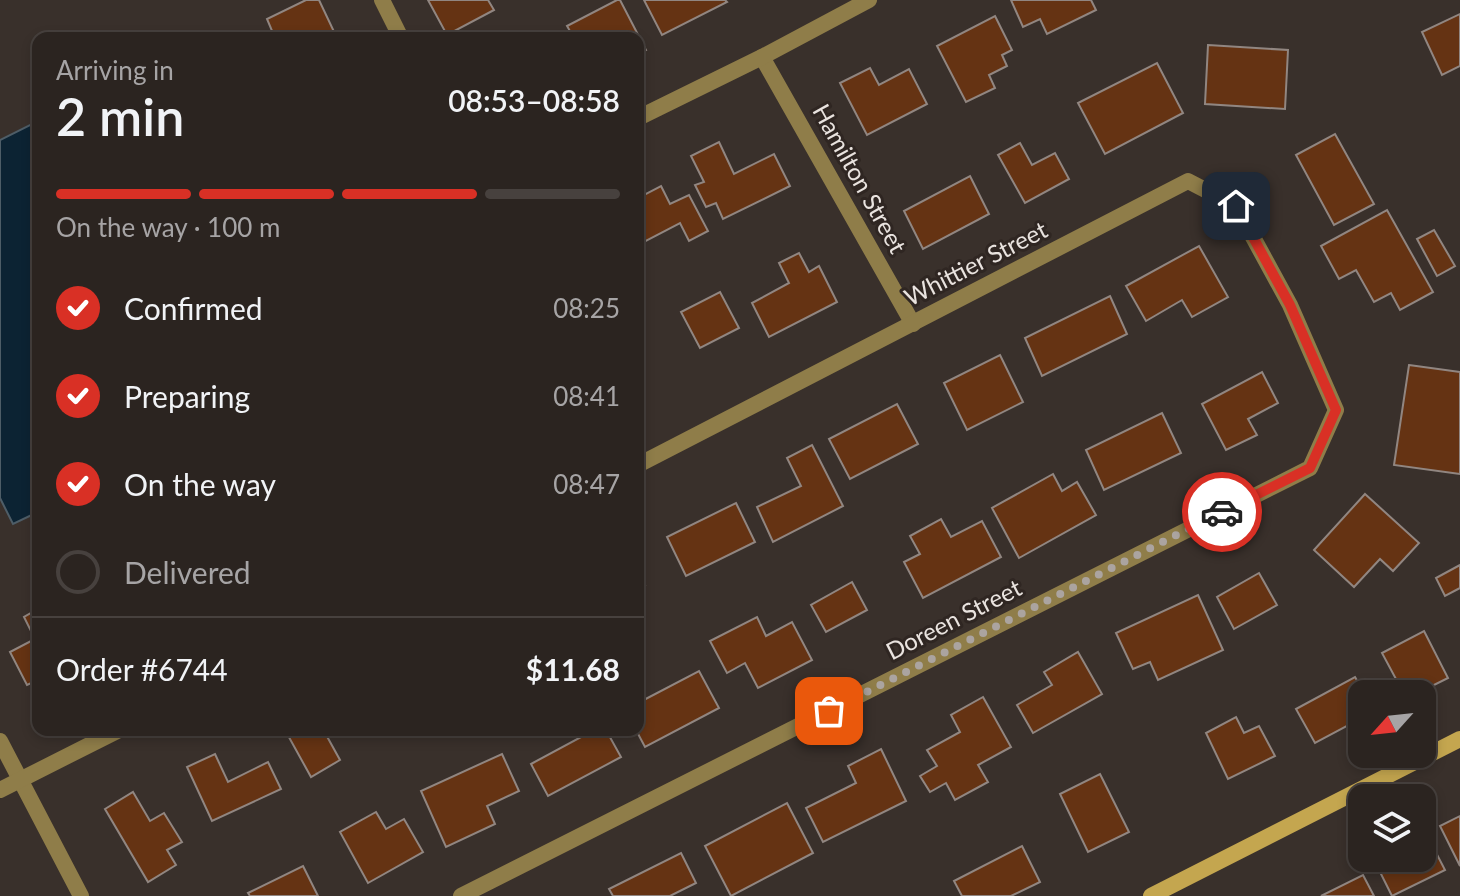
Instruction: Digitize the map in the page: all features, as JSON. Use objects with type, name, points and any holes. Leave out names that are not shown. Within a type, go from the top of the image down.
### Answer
[{"type":"street","points":[[382,0],[398,32]]},
{"type":"street","points":[[644,115],[869,0]]},
{"type":"street","name":"Hamilton Street","points":[[762,57],[913,324]]},
{"type":"street","name":"Whittier Street","points":[[644,462],[1188,181],[1236,206],[1290,305]]},
{"type":"street","name":"Doreen Street","points":[[461,896],[1310,468],[1336,410],[1290,305]]},
{"type":"street","points":[[0,790],[107,736]]},
{"type":"street","points":[[1151,896],[1460,739]]},
{"type":"street","points":[[0,741],[81,896]]},
{"type":"water","points":[[32,124],[32,515],[13,524],[0,498],[0,140]]},
{"type":"building","points":[[306,0],[319,0],[334,32],[272,32],[267,19]]},
{"type":"building","points":[[428,0],[488,0],[494,10],[453,32],[445,32]]},
{"type":"building","points":[[620,0],[637,32],[570,32],[567,26]]},
{"type":"building","points":[[644,0],[725,0],[727,2],[662,35]]},
{"type":"building","points":[[1011,0],[1091,0],[1096,10],[1047,34],[1040,19],[1023,27]]},
{"type":"building","points":[[1460,14],[1460,66],[1442,75],[1422,32]]},
{"type":"building","points":[[995,16],[1012,50],[1002,55],[1007,66],[989,75],[995,88],[966,102],[937,46]]},
{"type":"building","points":[[1208,45],[1288,50],[1285,109],[1205,104]]},
{"type":"building","points":[[1157,63],[1183,113],[1105,154],[1078,103]]},
{"type":"building","points":[[870,68],[879,85],[909,69],[927,104],[867,135],[840,83]]},
{"type":"building","points":[[1335,134],[1374,204],[1334,225],[1296,155]]},
{"type":"building","points":[[719,142],[734,174],[774,154],[790,186],[723,219],[716,203],[706,207],[695,185],[704,182],[691,156]]},
{"type":"building","points":[[1020,143],[1032,165],[1055,153],[1069,179],[1025,203],[998,155]]},
{"type":"building","points":[[970,176],[989,214],[923,249],[904,211]]},
{"type":"building","points":[[661,186],[670,204],[689,195],[708,231],[689,241],[680,223],[644,242],[644,195]]},
{"type":"building","points":[[1387,210],[1433,292],[1400,310],[1391,293],[1374,302],[1356,270],[1339,279],[1321,246]]},
{"type":"building","points":[[1434,230],[1455,266],[1437,276],[1417,239]]},
{"type":"building","points":[[1199,246],[1228,297],[1192,317],[1182,300],[1146,321],[1126,286]]},
{"type":"building","points":[[799,253],[809,272],[819,266],[837,302],[769,337],[752,303],[789,283],[779,263]]},
{"type":"building","points":[[720,292],[739,328],[700,348],[681,312]]},
{"type":"building","points":[[1110,296],[1127,334],[1042,376],[1025,338]]},
{"type":"building","points":[[1000,355],[1023,402],[967,430],[944,383]]},
{"type":"building","points":[[1409,365],[1460,372],[1460,474],[1394,465]]},
{"type":"building","points":[[1262,372],[1278,403],[1248,419],[1257,435],[1226,450],[1202,404]]},
{"type":"building","points":[[897,404],[918,444],[850,479],[829,439]]},
{"type":"building","points":[[1162,413],[1181,453],[1104,490],[1086,450]]},
{"type":"building","points":[[812,445],[843,506],[773,542],[757,507],[801,486],[787,458]]},
{"type":"building","points":[[1053,474],[1062,491],[1077,482],[1096,515],[1019,558],[992,508]]},
{"type":"building","points":[[1365,494],[1419,543],[1393,571],[1380,559],[1354,587],[1314,550]]},
{"type":"building","points":[[736,503],[755,542],[686,576],[667,537]]},
{"type":"building","points":[[941,519],[951,537],[982,521],[1001,557],[923,598],[904,562],[920,554],[910,536]]},
{"type":"building","points":[[1460,565],[1460,588],[1445,596],[1436,578]]},
{"type":"building","points":[[1259,573],[1277,605],[1234,629],[1217,597]]},
{"type":"building","points":[[852,582],[867,610],[826,632],[811,605]]},
{"type":"building","points":[[1198,595],[1223,650],[1158,680],[1150,662],[1133,669],[1116,633]]},
{"type":"building","points":[[32,612],[32,633],[24,617]]},
{"type":"building","points":[[757,617],[766,636],[792,622],[812,660],[758,688],[745,663],[727,673],[710,641]]},
{"type":"building","points":[[1424,631],[1448,678],[1436,684],[1436,680],[1396,680],[1382,653]]},
{"type":"building","points":[[32,641],[32,683],[27,685],[10,652]]},
{"type":"building","points":[[1078,652],[1102,694],[1033,733],[1017,705],[1052,685],[1044,672]]},
{"type":"building","points":[[699,671],[719,708],[645,747],[639,736],[644,736],[644,700]]},
{"type":"building","points":[[1348,681],[1348,725],[1315,743],[1296,709]]},
{"type":"building","points":[[983,697],[1011,747],[978,765],[988,782],[955,800],[946,783],[930,792],[920,776],[937,766],[927,750],[960,732],[951,715]]},
{"type":"building","points":[[1236,717],[1244,733],[1259,726],[1275,756],[1228,779],[1206,733]]},
{"type":"building","points":[[288,736],[327,736],[340,760],[311,777]]},
{"type":"building","points":[[583,736],[609,736],[621,757],[548,796],[531,764]]},
{"type":"building","points":[[881,749],[906,801],[823,842],[806,808],[856,783],[848,766]]},
{"type":"building","points":[[215,754],[228,782],[268,762],[281,789],[212,821],[187,767]]},
{"type":"building","points":[[502,754],[519,791],[487,806],[495,824],[446,847],[421,791]]},
{"type":"building","points":[[1100,774],[1129,832],[1088,852],[1060,794]]},
{"type":"building","points":[[133,792],[150,821],[164,813],[182,842],[167,850],[176,865],[148,882],[105,809]]},
{"type":"building","points":[[787,803],[813,853],[731,896],[705,846]]},
{"type":"building","points":[[376,812],[386,829],[404,819],[423,852],[368,883],[340,832]]},
{"type":"building","points":[[1460,816],[1460,866],[1440,826]]},
{"type":"building","points":[[1022,846],[1040,882],[1011,896],[962,896],[954,881]]},
{"type":"building","points":[[681,853],[696,883],[670,896],[613,896],[609,889]]},
{"type":"building","points":[[1436,853],[1445,870],[1392,896],[1380,872],[1436,872]]},
{"type":"building","points":[[303,866],[318,896],[250,896],[248,893]]},
{"type":"building","points":[[1363,875],[1374,896],[1321,896]]},
{"type":"way so far","points":[[829,711],[1222,512]]},
{"type":"route","points":[[1222,512],[1310,468],[1336,410],[1290,305],[1236,206]]}]
